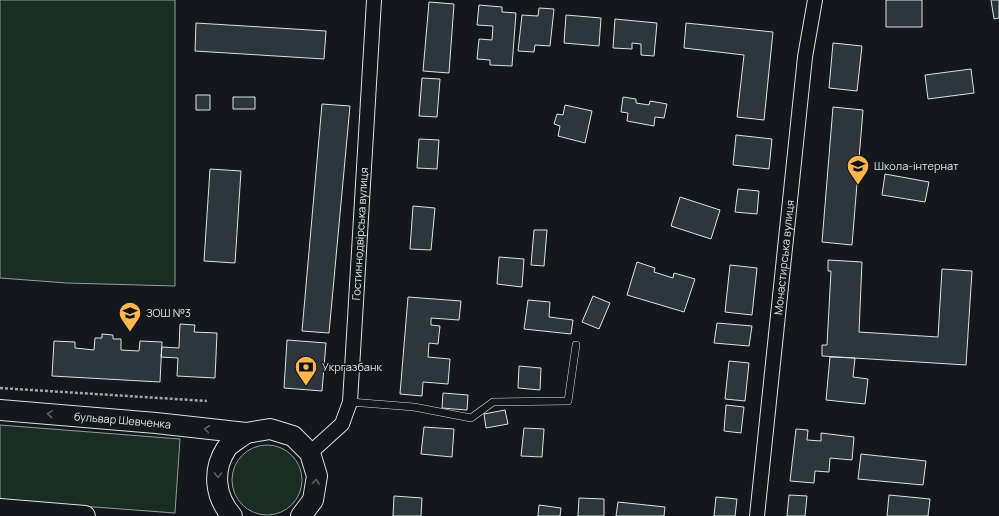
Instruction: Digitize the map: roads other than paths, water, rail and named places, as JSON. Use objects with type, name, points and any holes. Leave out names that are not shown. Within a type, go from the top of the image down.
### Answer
[{"type":"main road","name":"бульвар Шевченка","points":[[0,410],[156,423],[246,433],[270,429],[293,436],[310,453],[317,476],[313,500],[301,516]]},
{"type":"main road","name":"бульвар Шевченка","points":[[231,516],[218,495],[217,470],[227,448],[246,433]]},
{"type":"main road","points":[[0,509],[85,516]]},
{"type":"street","name":"Гостиннодвірська вулиця","points":[[310,453],[342,424],[350,402],[374,0]]},
{"type":"street","name":"Монастирська вулиця","points":[[757,516],[805,57],[815,0]]},
{"type":"lane","points":[[350,402],[414,407],[471,418],[493,402],[568,400],[576,345]]},
{"type":"place","name":"Школа-інтернат","points":[[858,186]]},
{"type":"place","name":"ЗОШ №3","points":[[130,332]]},
{"type":"place","name":"Укргазбанк","points":[[306,386]]}]
